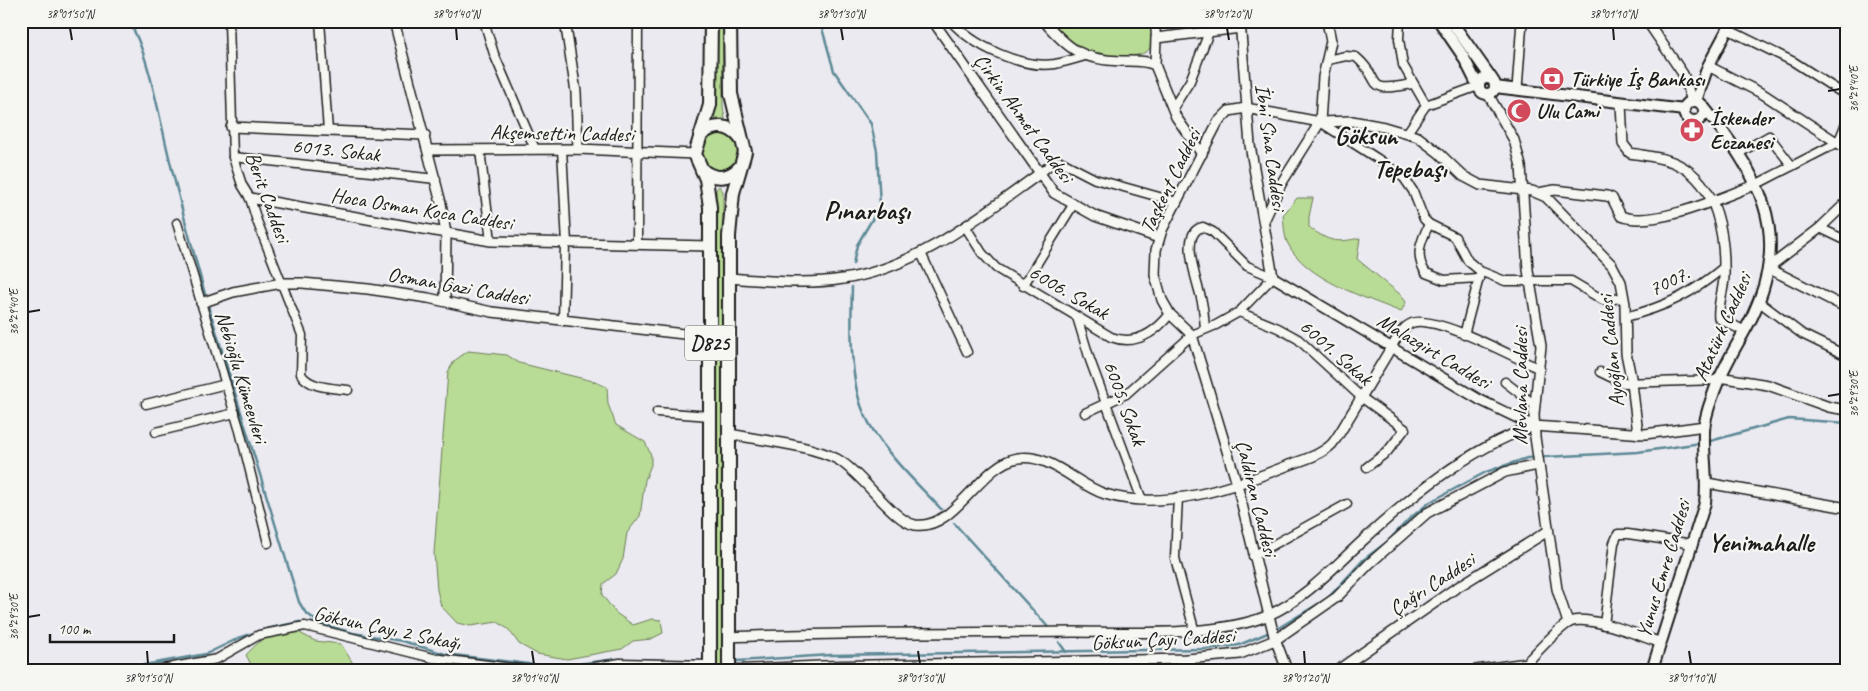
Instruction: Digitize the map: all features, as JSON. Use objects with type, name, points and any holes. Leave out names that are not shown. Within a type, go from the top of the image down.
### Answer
[{"type":"highway","points":[[695,154],[710,105],[711,21]]},
{"type":"highway","name":"D825","points":[[728,670],[730,212],[744,157],[742,141],[730,94],[730,21]]},
{"type":"highway","points":[[700,136],[712,128],[724,127],[735,132],[742,141]]},
{"type":"highway","name":"D825","points":[[695,154],[702,170],[709,196],[710,667]]},
{"type":"highway","points":[[702,170],[712,176],[724,177],[740,167]]},
{"type":"main road","points":[[1439,21],[1463,56],[1480,91],[1492,87]]},
{"type":"main road","points":[[1451,21],[1492,87]]},
{"type":"main road","points":[[1698,120],[1703,116],[1697,103],[1708,66],[1730,25]]},
{"type":"main road","points":[[1478,86],[1485,78],[1492,87]]},
{"type":"main road","name":"Atatürk Caddesi","points":[[1492,87],[1684,110],[1688,119],[1698,120],[1720,130]]},
{"type":"main road","points":[[1684,110],[1687,104],[1697,103]]},
{"type":"main road","name":"Atatürk Caddesi","points":[[1697,103],[1740,153],[1757,184],[1766,214],[1768,231],[1768,268],[1758,301],[1719,379],[1704,429],[1705,448]]},
{"type":"main road","name":"Yunus Emre Caddesi","points":[[1652,670],[1659,642],[1704,509],[1707,483],[1705,448]]},
{"type":"street","name":"Berit Caddesi","points":[[229,21],[230,127],[233,157],[242,186],[250,198],[257,222],[302,335],[300,368],[304,379],[314,384],[348,390]]},
{"type":"street","points":[[320,21],[328,131]]},
{"type":"street","points":[[394,21],[430,150],[436,179],[446,234],[445,301]]},
{"type":"street","points":[[484,21],[494,54],[535,150]]},
{"type":"street","points":[[565,21],[576,92],[578,149]]},
{"type":"street","points":[[637,243],[638,21]]},
{"type":"street","name":"Çirkin Ahmet Caddesi","points":[[933,21],[1038,174],[1054,193],[1073,205],[1115,224],[1159,238]]},
{"type":"street","points":[[950,21],[974,42],[1033,64],[1055,64],[1085,56]]},
{"type":"street","points":[[1044,21],[1065,45],[1085,56],[1118,61],[1145,62],[1156,65]]},
{"type":"street","points":[[1155,21],[1156,65],[1181,126],[1202,154]]},
{"type":"street","points":[[1230,21],[1241,25]]},
{"type":"street","points":[[1264,221],[1281,184],[1320,122],[1320,94],[1331,41],[1327,21]]},
{"type":"street","points":[[1400,21],[1401,55],[1412,84],[1426,105]]},
{"type":"street","points":[[1517,89],[1522,21]]},
{"type":"street","points":[[1647,21],[1683,74],[1697,103]]},
{"type":"street","points":[[1156,38],[1209,32],[1241,25]]},
{"type":"street","name":"İbni Sina Caddesi","points":[[1241,25],[1251,153],[1273,276]]},
{"type":"street","points":[[1730,25],[1794,62],[1847,96]]},
{"type":"street","points":[[1173,108],[1190,81],[1209,32]]},
{"type":"street","points":[[1327,60],[1346,56],[1356,58],[1374,82],[1385,89],[1412,84]]},
{"type":"street","points":[[1708,66],[1763,94],[1847,149]]},
{"type":"street","points":[[1407,133],[1426,105],[1478,86]]},
{"type":"street","name":"Mevlana Caddesi","points":[[1492,87],[1514,140],[1524,190],[1530,281],[1540,335],[1540,369],[1535,405],[1535,437],[1559,599],[1568,623]]},
{"type":"street","points":[[1621,103],[1623,144],[1626,149],[1630,152],[1664,159],[1686,169],[1700,180],[1712,201],[1722,242],[1724,267],[1719,318],[1744,331]]},
{"type":"street","name":"Ayoğlan Caddesi","points":[[1246,108],[1320,122],[1352,121],[1407,133],[1429,145],[1470,180],[1489,187],[1538,193],[1554,204],[1612,265],[1621,282],[1624,298],[1626,353],[1638,434]]},
{"type":"street","name":"Taşkent Caddesi","points":[[1192,335],[1170,314],[1162,300],[1155,275],[1159,238],[1223,115],[1234,109],[1246,108]]},
{"type":"street","points":[[1538,193],[1555,190],[1607,196],[1612,198],[1621,216],[1634,219],[1669,215],[1757,184],[1792,166],[1837,142],[1847,121]]},
{"type":"street","points":[[1320,122],[1378,158],[1404,178],[1410,185],[1420,212],[1429,224],[1455,237],[1459,241],[1468,261],[1480,274]]},
{"type":"street","points":[[230,127],[425,135]]},
{"type":"street","points":[[1740,153],[1769,136],[1792,166]]},
{"type":"street","points":[[562,149],[566,244],[563,321]]},
{"type":"street","name":"Akşemsettin Caddesi","points":[[430,150],[578,149],[695,154]]},
{"type":"street","points":[[480,150],[491,241]]},
{"type":"street","name":"6013. Sokak","points":[[233,157],[436,179]]},
{"type":"street","points":[[729,278],[804,282],[844,279],[883,269],[921,253],[965,226],[1050,165],[1060,161],[1096,179],[1178,202]]},
{"type":"street","name":"Hoca Osman Koca Caddesi","points":[[250,198],[491,241],[709,246]]},
{"type":"street","points":[[1847,202],[1820,228],[1768,268],[1847,308]]},
{"type":"street","points":[[1023,286],[1073,205]]},
{"type":"street","name":"Nebioğlu Kümeevleri","points":[[177,223],[235,413],[268,543]]},
{"type":"street","points":[[1429,224],[1419,251],[1420,261],[1426,273],[1444,280],[1480,274],[1499,280],[1571,281],[1603,300],[1624,298]]},
{"type":"street","name":"6006. Sokak","points":[[965,226],[988,262],[1023,286],[1111,337],[1127,341],[1136,340],[1152,332],[1170,314]]},
{"type":"street","points":[[1086,413],[1107,405],[1135,387],[1192,335],[1205,329],[1239,312],[1273,276],[1246,266],[1213,232],[1208,228],[1200,228],[1193,236],[1192,266],[1201,296],[1205,329]]},
{"type":"street","points":[[1820,228],[1847,241]]},
{"type":"street","points":[[921,253],[967,352]]},
{"type":"street","name":"7007.","points":[[1625,317],[1688,295],[1724,267]]},
{"type":"street","points":[[1464,335],[1480,274]]},
{"type":"street","name":"Malazgirt Caddesi","points":[[1273,276],[1489,405],[1534,426],[1638,434],[1660,434],[1704,429]]},
{"type":"street","name":"Osman Gazi Caddesi","points":[[201,303],[233,292],[282,283],[302,283],[368,289],[445,301],[492,312],[710,337]]},
{"type":"street","points":[[1758,301],[1802,334],[1847,356]]},
{"type":"street","name":"6001. Sokak","points":[[1239,312],[1278,328],[1298,339],[1361,397],[1405,429],[1387,452],[1366,467]]},
{"type":"street","name":"6005. Sokak","points":[[1077,317],[1142,500]]},
{"type":"street","points":[[729,434],[813,451],[836,459],[859,475],[898,515],[915,525],[928,523],[942,517],[1002,464],[1018,458],[1046,463],[1104,494],[1142,500],[1178,497],[1237,484],[1325,450],[1338,436],[1392,346],[1407,326],[1419,322],[1436,324],[1540,369]]},
{"type":"street","name":"Çaldıran Caddesi","points":[[1192,335],[1237,484],[1269,618],[1287,670]]},
{"type":"street","points":[[1600,372],[1615,381],[1632,384],[1719,379],[1768,386],[1829,407],[1847,410]]},
{"type":"street","points":[[1505,382],[1535,405]]},
{"type":"street","points":[[146,404],[226,384]]},
{"type":"street","points":[[657,412],[710,416]]},
{"type":"street","points":[[156,432],[235,413]]},
{"type":"street","name":"Göksun Çayı Caddesi","points":[[729,637],[837,632],[1110,632],[1230,626],[1269,618],[1318,582],[1408,500],[1430,483],[1490,446],[1534,426]]},
{"type":"street","name":"Göksun Çayı Caddesi","points":[[728,670],[1124,665],[1240,654],[1275,638],[1337,597],[1369,564],[1427,513],[1492,478],[1538,463]]},
{"type":"street","points":[[1707,483],[1847,508]]},
{"type":"street","points":[[1178,497],[1175,558],[1194,629]]},
{"type":"street","points":[[1253,556],[1347,504]]},
{"type":"street","name":"Çağrı Caddesi","points":[[1338,670],[1453,590],[1548,531]]},
{"type":"street","points":[[1604,625],[1614,543],[1618,534],[1693,544]]},
{"type":"street","points":[[1476,670],[1524,666],[1568,623],[1579,620],[1604,625],[1659,642]]},
{"type":"street","name":"Göksun Çayı 2 Sokağı","points":[[157,670],[216,659],[259,635],[305,626],[376,642],[433,658],[528,670]]},
{"type":"street","points":[[1187,659],[1188,670]]},
{"type":"street","points":[[576,670],[620,663],[710,667]]},
{"type":"green space","points":[[717,21],[723,21],[723,106],[725,119],[714,119]]},
{"type":"green space","points":[[1051,21],[1149,21],[1152,42],[1150,48],[1138,55],[1120,57],[1093,54],[1077,46]]},
{"type":"green space","points":[[720,134],[727,135],[733,139],[737,145],[737,159],[733,165],[727,169],[720,170],[713,169],[707,165],[703,159],[702,152],[703,145],[707,139],[713,135]]},
{"type":"green space","points":[[719,186],[723,191],[723,670],[716,670],[716,190]]},
{"type":"green space","points":[[1297,198],[1313,198],[1309,227],[1316,232],[1339,241],[1360,238],[1357,259],[1401,295],[1406,302],[1401,312],[1337,286],[1307,267],[1296,255],[1286,239],[1283,215]]},
{"type":"green space","points":[[468,351],[507,355],[519,363],[593,381],[607,387],[608,404],[616,425],[645,442],[651,455],[651,465],[645,480],[640,516],[627,533],[623,559],[616,574],[603,584],[602,595],[616,613],[633,625],[652,619],[661,620],[663,633],[651,639],[633,641],[622,649],[567,659],[537,654],[519,644],[509,630],[498,622],[470,626],[457,623],[441,606],[437,590],[434,553],[448,372],[454,361]]},
{"type":"green space","points":[[296,631],[315,641],[341,644],[357,670],[254,670],[246,655],[258,643],[273,635]]},
{"type":"waterway","points":[[128,21],[135,32],[147,65],[205,294]]},
{"type":"waterway","points":[[820,21],[834,71],[871,124],[877,151],[880,206],[857,245],[853,264]]},
{"type":"waterway","points":[[852,287],[851,334],[853,368],[859,400],[864,413],[888,452],[941,509]]},
{"type":"waterway","points":[[209,308],[299,602],[305,612],[318,622]]},
{"type":"waterway","points":[[1707,442],[1789,419],[1847,423]]},
{"type":"waterway","points":[[1275,630],[1328,598],[1363,560],[1387,542],[1408,520],[1430,502],[1486,472],[1527,458],[1638,452],[1701,443]]},
{"type":"waterway","points":[[954,523],[1048,627]]},
{"type":"waterway","points":[[116,670],[206,654],[239,638],[266,629],[299,622],[319,623],[353,633],[402,641],[445,654],[553,667],[617,659],[700,661]]},
{"type":"waterway","points":[[737,661],[831,655],[1206,649],[1239,645],[1270,632]]},
{"type":"waterway","points":[[1059,642],[1066,652]]},
{"type":"place","name":"Türkiye İş Bankası","points":[[1552,79]]},
{"type":"place","name":"Ulu Cami","points":[[1519,111]]},
{"type":"place","name":"İskender Eczanesi","points":[[1692,130]]},
{"type":"district","name":"Göksun","points":[[1366,135]]},
{"type":"district","name":"Tepebaşı","points":[[1410,168]]},
{"type":"district","name":"Pınarbaşı","points":[[867,210]]},
{"type":"district","name":"Yenimahalle","points":[[1761,542]]}]
